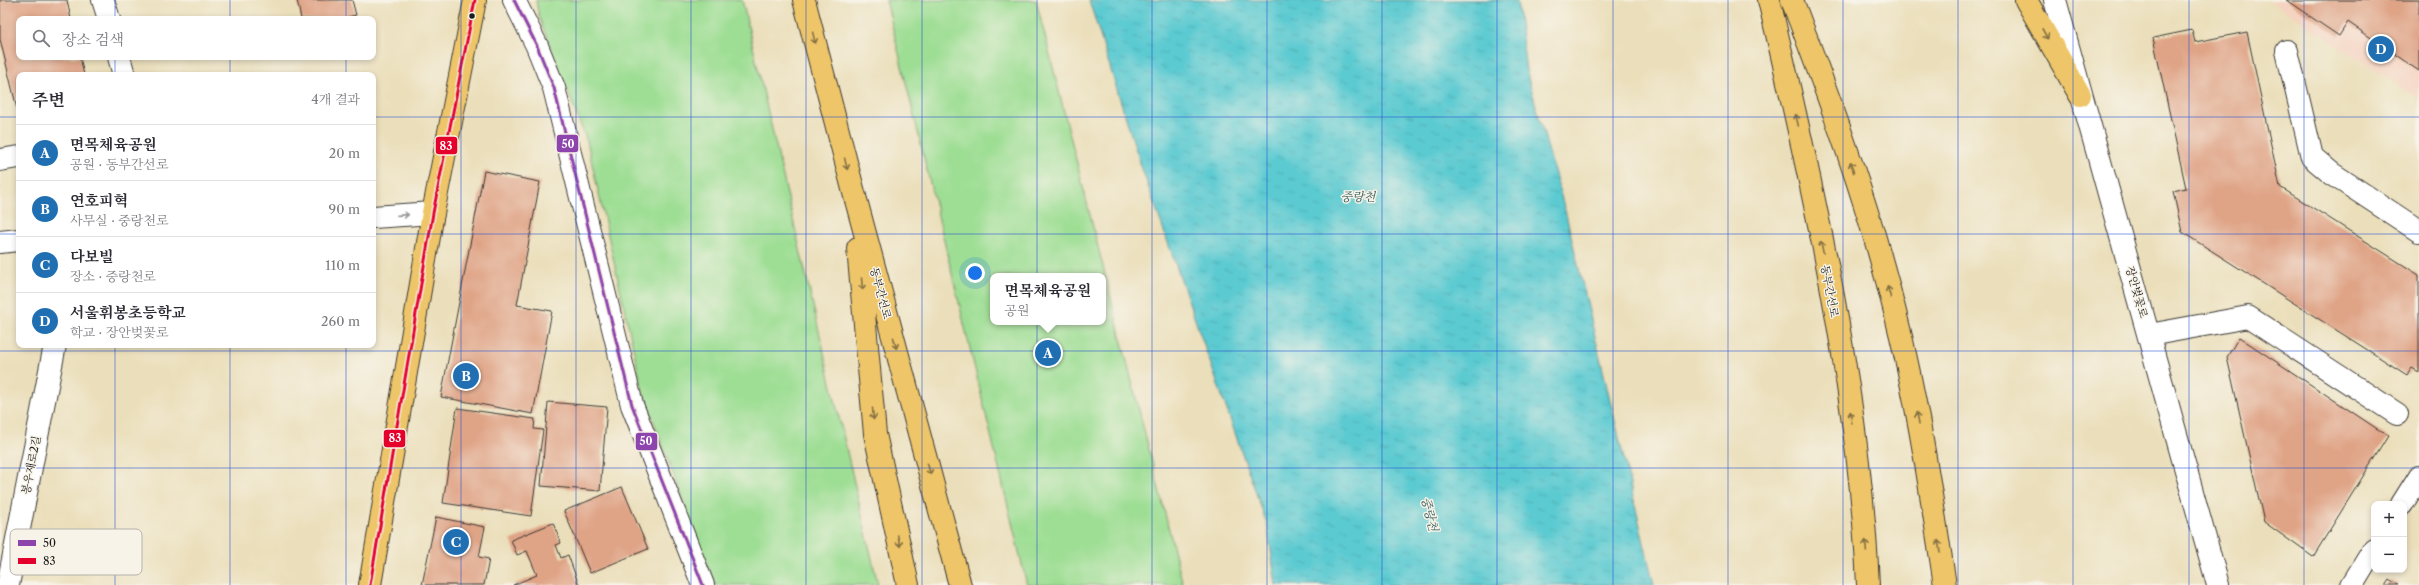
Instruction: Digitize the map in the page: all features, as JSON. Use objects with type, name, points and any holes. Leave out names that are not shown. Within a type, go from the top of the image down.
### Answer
[{"type":"main road","points":[[370,585],[433,213],[475,0]]},
{"type":"main road","name":"동부간선로","points":[[804,0],[853,190],[960,585]]},
{"type":"main road","name":"동부간선로","points":[[1769,0],[1803,144],[1843,360],[1864,512],[1868,585]]},
{"type":"main road","points":[[1792,0],[1840,126],[1895,312],[1914,400],[1945,585]]},
{"type":"main road","points":[[2026,0],[2080,95]]},
{"type":"main road","points":[[853,190],[875,434],[908,585]]},
{"type":"street","points":[[103,0],[108,16]]},
{"type":"street","points":[[514,0],[537,46],[554,88],[632,406],[704,585]]},
{"type":"street","name":"장안벚꽃로","points":[[2055,0],[2080,95],[2218,585]]},
{"type":"street","points":[[2287,51],[2312,157],[2331,173],[2419,231]]},
{"type":"street","points":[[120,60],[123,72]]},
{"type":"street","points":[[0,160],[16,157]]},
{"type":"street","points":[[376,217],[433,213]]},
{"type":"street","points":[[0,242],[16,240]]},
{"type":"street","points":[[2149,336],[2248,317],[2397,414]]},
{"type":"street","name":"봉우재로2길","points":[[19,529],[54,348]]},
{"type":"street","points":[[2404,501],[2419,476]]},
{"type":"street","points":[[2352,585],[2371,554]]},
{"type":"street","name":"봉우재로2길","points":[[8,585],[10,575]]},
{"type":"shaded area","points":[[2269,0],[2419,0],[2419,98]]},
{"type":"green space","points":[[536,0],[742,0],[878,585],[714,585],[643,392],[587,141],[539,17]]},
{"type":"green space","points":[[886,0],[1036,0],[1105,273],[990,273],[990,325],[1106,325],[1106,279],[1183,585],[1027,585]]},
{"type":"water","name":"중랑천","points":[[1089,0],[1517,0],[1526,70],[1565,210],[1654,585],[1276,585],[1267,524],[1140,163]]},
{"type":"building","points":[[0,0],[67,0],[70,16],[16,16],[16,60],[81,60],[83,72],[16,72],[16,105],[0,39]]},
{"type":"building","points":[[297,0],[352,0],[356,15],[352,16],[300,16]]},
{"type":"building","points":[[2286,0],[2419,0],[2419,71],[2348,22],[2339,36]]},
{"type":"building","points":[[2192,30],[2195,42],[2247,32],[2280,187],[2419,275],[2419,372],[2412,368],[2407,375],[2182,232],[2173,191],[2186,188],[2153,38]]},
{"type":"building","points":[[484,171],[540,182],[517,305],[552,311],[533,414],[441,397]]},
{"type":"building","points":[[2239,337],[2388,436],[2313,557],[2264,522],[2227,357]]},
{"type":"building","points":[[548,402],[607,407],[600,491],[541,486]]},
{"type":"building","points":[[457,408],[535,419],[534,429],[543,430],[531,516],[443,503]]},
{"type":"building","points":[[622,487],[648,549],[590,573],[564,511]]},
{"type":"building","points":[[436,517],[485,527],[479,557],[489,559],[484,585],[422,585]]},
{"type":"building","points":[[553,523],[561,543],[556,545],[561,558],[568,555],[579,585],[513,585],[537,575],[527,551],[517,555],[511,540]]},
{"type":"building","points":[[2390,579],[2399,585],[2386,585]]},
{"type":"transit line","name":"83","points":[[370,585],[433,213],[475,0]]},
{"type":"transit line","name":"50","points":[[514,0],[537,46],[554,88],[632,405],[703,585]]},
{"type":"place","name":"서울휘봉초등학교","points":[[2381,49]]},
{"type":"place","name":"면목체육공원","points":[[1048,353]]},
{"type":"place","name":"연호피혁","points":[[466,376]]},
{"type":"place","name":"다보빌","points":[[456,542]]}]
